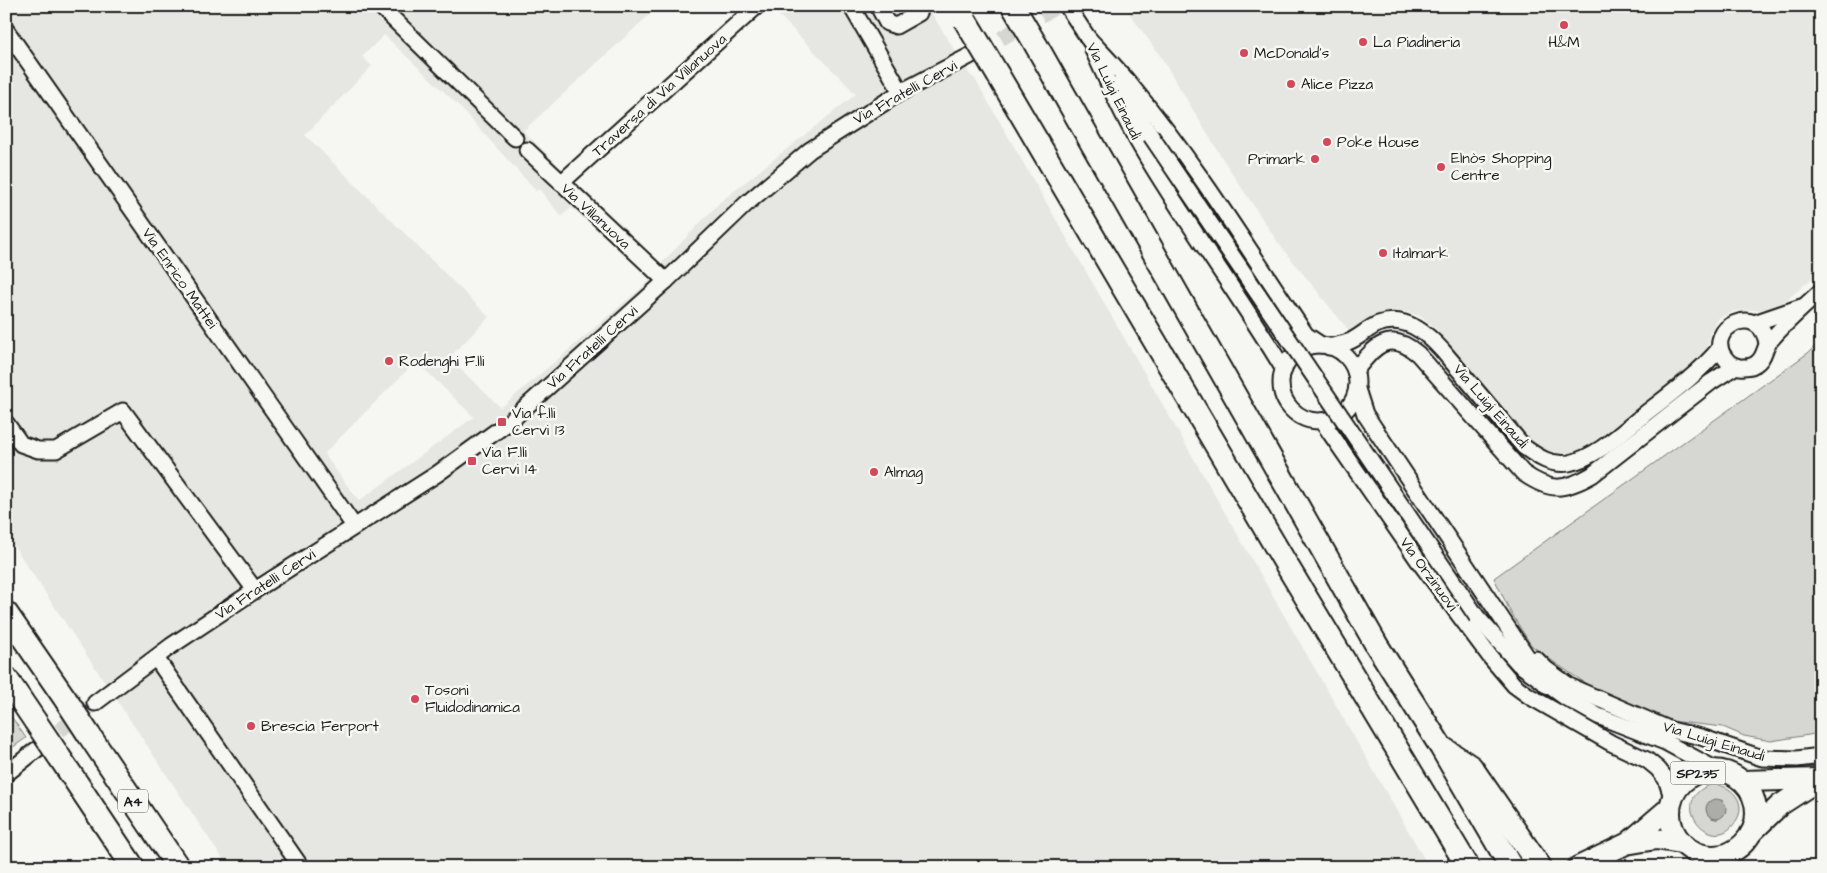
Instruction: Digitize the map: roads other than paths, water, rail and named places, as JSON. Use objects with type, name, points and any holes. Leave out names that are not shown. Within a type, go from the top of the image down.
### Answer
[{"type":"highway","points":[[1013,6],[1376,644],[1441,748],[1540,867]]},
{"type":"highway","points":[[961,13],[1281,555],[1468,867]]},
{"type":"highway","name":"A4","points":[[6,613],[178,867]]},
{"type":"highway","name":"A4","points":[[6,678],[134,867]]},
{"type":"highway","points":[[1476,790],[1511,867]]},
{"type":"highway","points":[[1449,836],[1454,867]]},
{"type":"main road","name":"SP235","points":[[1671,802],[1684,780],[1694,774],[1702,771],[1717,770],[1731,774],[1742,781],[1754,801],[1756,816],[1751,833]]},
{"type":"main road","points":[[1671,802],[1673,830],[1681,843],[1694,852],[1711,856],[1727,854],[1741,846],[1751,833],[1780,805],[1820,779]]},
{"type":"main road","points":[[1742,781],[1820,779]]},
{"type":"main road","points":[[1626,844],[1671,802]]},
{"type":"main road","points":[[1578,867],[1626,844],[1656,839],[1681,843]]},
{"type":"street","points":[[380,6],[515,138]]},
{"type":"street","name":"Traversa di Via Villanuova","points":[[561,183],[757,6]]},
{"type":"street","points":[[851,6],[900,92]]},
{"type":"street","points":[[878,6],[887,22],[896,26],[919,13],[921,6]]},
{"type":"street","points":[[1070,11],[1150,136],[1477,617],[1519,664],[1546,685],[1598,716],[1664,742],[1717,770]]},
{"type":"street","name":"Via Enrico Mattei","points":[[6,30],[354,526]]},
{"type":"street","name":"Via Luigi Einaudi","points":[[1087,37],[1133,87],[1189,161],[1306,335],[1345,356],[1355,371],[1357,389],[1365,414],[1546,685]]},
{"type":"street","name":"Via Luigi Einaudi","points":[[1087,37],[1116,102],[1142,149],[1284,370],[1298,352],[1309,347],[1349,342],[1378,324],[1391,321],[1404,322],[1417,327],[1429,336],[1524,446],[1537,457],[1552,464],[1568,463],[1579,460],[1609,443],[1700,370],[1720,348],[1722,335],[1729,325],[1741,321],[1754,323],[1803,307]]},
{"type":"street","name":"Via Fratelli Cervi","points":[[95,703],[156,658],[255,590],[437,474],[492,436],[666,281],[746,204],[810,150],[900,92],[981,50]]},
{"type":"street","name":"Via Villanuova","points":[[527,150],[666,281]]},
{"type":"street","name":"Via Luigi Einaudi","points":[[1355,371],[1369,353],[1380,344],[1391,341],[1400,342],[1408,346],[1418,354],[1514,465],[1536,482],[1550,487],[1564,488],[1592,475],[1711,382],[1736,366],[1743,368],[1757,363],[1766,352],[1767,344],[1821,291]]},
{"type":"street","points":[[1754,323],[1763,332],[1767,344]]},
{"type":"street","points":[[1720,348],[1726,359],[1736,366]]},
{"type":"street","points":[[1284,370],[1282,381],[1283,394],[1289,406],[1298,415],[1309,420],[1322,421],[1335,418],[1345,411],[1353,401],[1357,389]]},
{"type":"street","points":[[6,422],[21,444],[38,450],[56,450],[123,411],[255,590]]},
{"type":"street","name":"Via Orzinuovi","points":[[1322,421],[1418,560],[1490,658],[1514,685],[1529,696],[1611,743],[1647,760],[1666,779],[1671,802]]},
{"type":"street","name":"Via Luigi Einaudi","points":[[1514,637],[1546,669],[1571,687],[1671,730],[1716,742],[1762,758],[1797,759],[1821,756]]},
{"type":"street","points":[[156,658],[301,867]]},
{"type":"street","name":"Via Orzinuovi","points":[[1519,664],[1554,709]]},
{"type":"street","points":[[6,774],[36,750]]},
{"type":"tunnel","points":[[981,50],[1057,6]]},
{"type":"tunnel","points":[[41,745],[95,703]]},
{"type":"place","name":"H&M","points":[[1564,25]]},
{"type":"place","name":"La Piadineria","points":[[1363,42]]},
{"type":"place","name":"McDonald's","points":[[1244,53]]},
{"type":"place","name":"Alice Pizza","points":[[1291,84]]},
{"type":"place","name":"Poke House","points":[[1327,142]]},
{"type":"place","name":"Primark","points":[[1315,159]]},
{"type":"place","name":"Elnòs Shopping Centre","points":[[1441,167]]},
{"type":"place","name":"Italmark","points":[[1383,253]]},
{"type":"place","name":"Rodenghi F.lli","points":[[389,361]]},
{"type":"place","name":"Via f.lli Cervi 13","points":[[502,422]]},
{"type":"place","name":"Via F.lli Cervi 14","points":[[472,461]]},
{"type":"place","name":"Almag","points":[[874,472]]},
{"type":"place","name":"Tosoni Fluidodinamica","points":[[415,699]]},
{"type":"place","name":"Brescia Ferport","points":[[251,726]]}]
